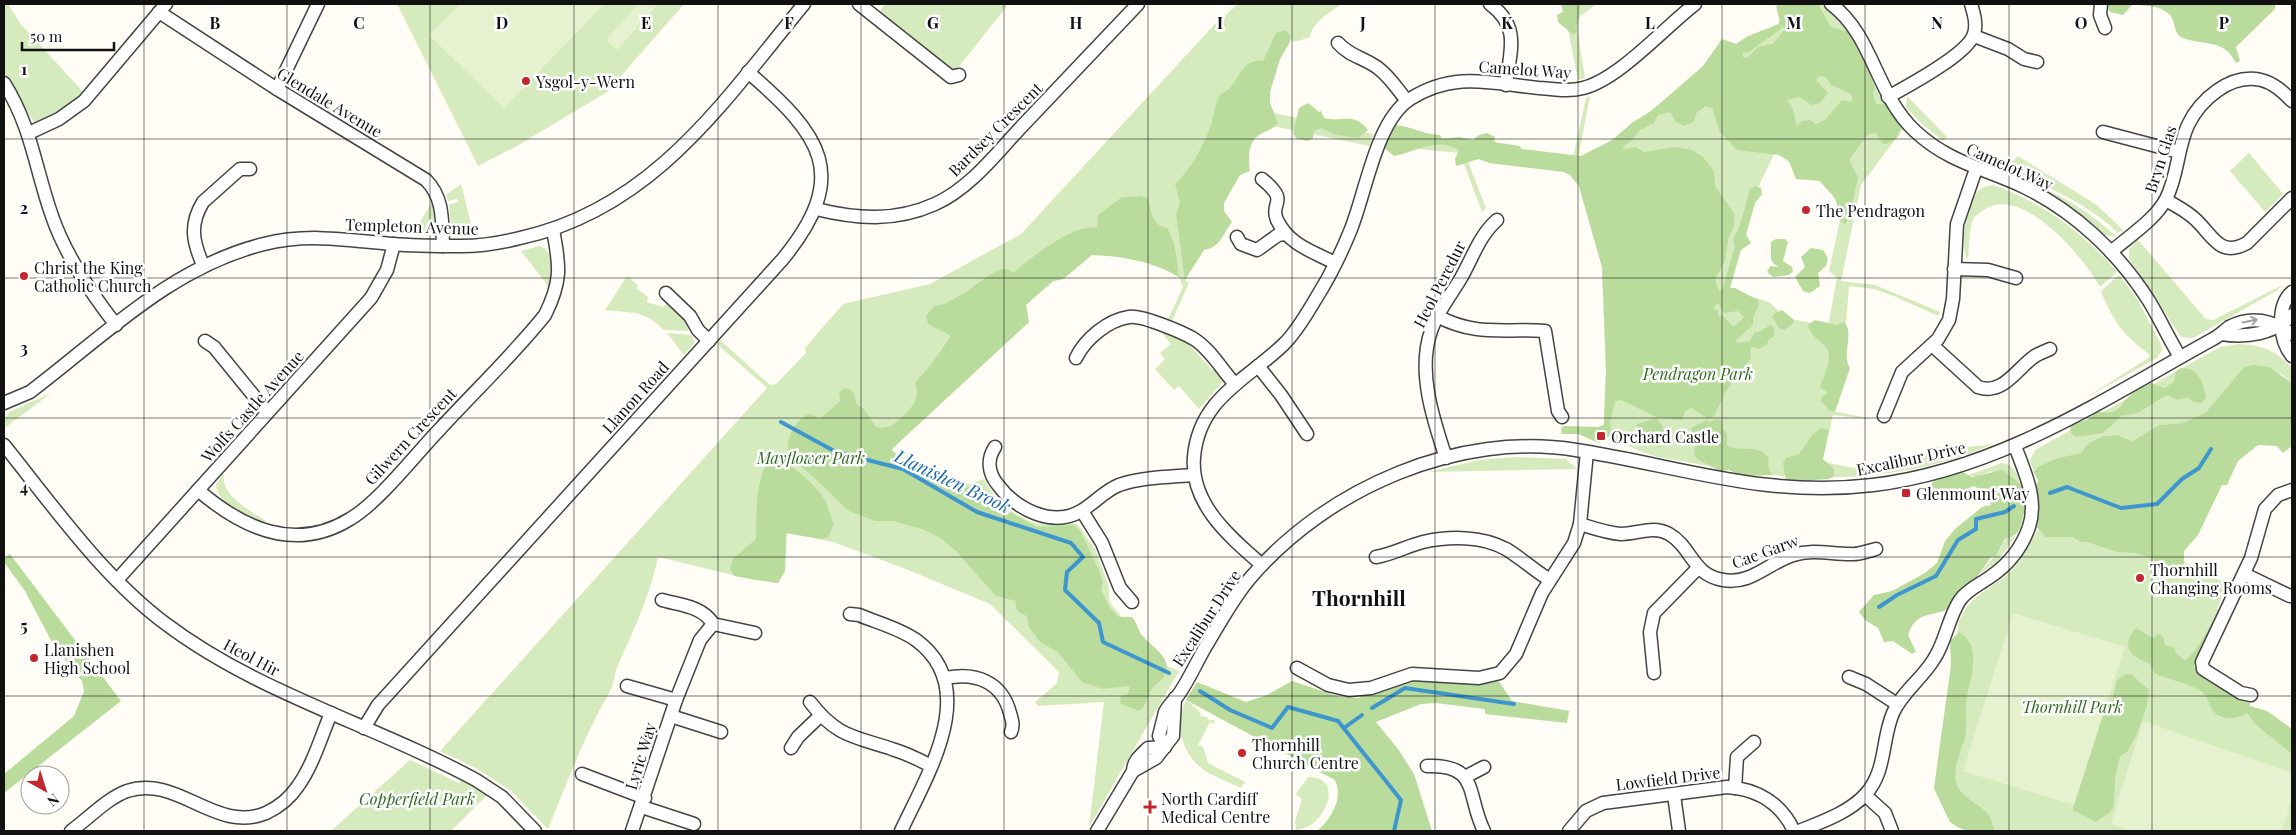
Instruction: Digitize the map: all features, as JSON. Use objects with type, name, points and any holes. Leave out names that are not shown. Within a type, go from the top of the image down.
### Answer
[{"type":"street","points":[[276,89],[318,4]]},
{"type":"street","name":"Templeton Avenue","points":[[4,403],[30,392],[170,284],[203,265],[246,250],[285,240],[340,239],[443,246],[488,245],[553,230],[576,221],[611,202],[656,172],[696,132],[804,4]]},
{"type":"street","points":[[859,4],[951,77],[959,75]]},
{"type":"street","name":"Bardsey Crescent","points":[[816,209],[850,217],[884,218],[922,209],[948,197],[986,165],[1138,4]]},
{"type":"street","points":[[1490,4],[1504,15],[1511,31],[1506,85]]},
{"type":"street","name":"Camelot Way","points":[[1194,474],[1195,450],[1200,427],[1210,409],[1235,384],[1292,335],[1336,263],[1351,228],[1380,141],[1390,118],[1407,101],[1425,90],[1457,80],[1568,91],[1594,84],[1617,69],[1695,4]]},
{"type":"street","name":"Camelot Way","points":[[1831,4],[1844,14],[1856,29],[1888,98],[1907,123],[1927,141],[1951,157],[1976,169],[2021,186],[2054,203],[2087,229],[2125,267],[2149,302],[2180,357]]},
{"type":"street","points":[[1888,98],[1957,54],[1974,36],[1975,19],[1972,4]]},
{"type":"street","points":[[2101,4],[2100,15],[2105,28]]},
{"type":"street","points":[[29,133],[59,119],[84,101],[162,8]]},
{"type":"street","name":"Glendale Avenue","points":[[162,8],[276,89],[426,180],[435,191],[440,203],[443,246]]},
{"type":"street","points":[[1974,36],[2008,49],[2024,59],[2037,62]]},
{"type":"street","points":[[1338,43],[1350,54],[1376,67],[1390,79],[1407,101]]},
{"type":"street","name":"Llanon Road","points":[[364,728],[378,705],[792,248],[816,209],[820,194],[822,169],[815,144],[792,113],[748,72]]},
{"type":"street","name":"Bryn Glas","points":[[2111,252],[2150,218],[2166,200],[2188,124],[2195,113],[2214,92],[2224,86],[2245,79],[2261,80],[2276,86],[2292,101]]},
{"type":"street","points":[[4,83],[29,133],[49,206],[60,236],[85,280],[116,325]]},
{"type":"street","points":[[2103,132],[2179,152]]},
{"type":"street","points":[[203,265],[193,237],[199,209],[203,202],[240,169],[250,169]]},
{"type":"street","points":[[1884,416],[1902,372],[1932,345],[1948,320],[1953,299],[1957,224],[1976,169]]},
{"type":"street","points":[[1262,179],[1276,191],[1278,196],[1276,213],[1284,234],[1300,247],[1336,263]]},
{"type":"street","points":[[2166,200],[2195,219],[2221,246],[2238,248],[2247,243],[2292,198]]},
{"type":"street","name":"Heol Peredur","points":[[1446,458],[1425,368],[1428,343],[1437,316],[1462,276],[1479,241],[1497,220]]},
{"type":"street","name":"Gilwern Crescent","points":[[198,490],[236,519],[270,532],[298,535],[312,533],[326,530],[351,519],[381,491],[545,315],[555,293],[560,272],[553,230]]},
{"type":"street","points":[[1237,237],[1241,244],[1257,250],[1278,235],[1284,234]]},
{"type":"street","name":"Wolfs Castle Avenue","points":[[117,580],[371,298],[387,270],[394,244]]},
{"type":"street","points":[[1954,269],[1988,270],[2016,278]]},
{"type":"street","points":[[2292,292],[2284,301],[2282,326],[2286,348],[2292,356]]},
{"type":"street","points":[[666,293],[690,316],[698,330],[709,341]]},
{"type":"street","points":[[2282,326],[2292,315]]},
{"type":"street","points":[[1076,358],[1080,350],[1097,333],[1120,320],[1136,316],[1194,339],[1235,384]]},
{"type":"street","points":[[1437,316],[1462,328],[1475,330],[1545,331],[1558,411],[1562,417]]},
{"type":"street","name":"Excalibur Drive","points":[[1097,831],[1133,771],[1133,765],[1148,748],[1165,747],[1173,736],[1175,698],[1242,588],[1262,565],[1302,529],[1344,499],[1406,470],[1482,450],[1561,448],[1728,481],[1804,488],[1889,483],[1958,467],[2015,446],[2068,421],[2239,323],[2260,319],[2282,326]]},
{"type":"street","points":[[2282,326],[2292,334]]},
{"type":"street","points":[[205,341],[214,347],[267,412]]},
{"type":"street","points":[[1932,345],[1978,387],[1984,389],[2000,386],[2036,356],[2050,349]]},
{"type":"street","points":[[1258,366],[1281,395],[1307,434]]},
{"type":"street","name":"Heol Hir","points":[[4,445],[117,580],[164,623],[193,643],[259,680],[452,767],[486,786],[509,803],[536,831]]},
{"type":"street","points":[[1799,831],[1843,812],[1865,795],[1879,773],[1888,727],[1897,704],[1933,660],[1961,600],[1969,590],[2006,564],[2025,536],[2033,504],[2029,486],[2015,446]]},
{"type":"street","points":[[995,447],[989,458],[991,471],[998,486],[1016,503],[1030,512],[1046,516],[1066,516],[1082,511],[1109,490],[1129,482],[1194,474],[1200,495],[1212,515],[1228,534],[1262,565]]},
{"type":"street","points":[[1297,668],[1328,685],[1349,690],[1371,688],[1412,674],[1479,678],[1493,676],[1506,668],[1516,654],[1530,617],[1550,580],[1569,553],[1580,524],[1587,452]]},
{"type":"street","points":[[2251,695],[2241,693],[2201,666],[2256,546],[2265,509],[2278,495],[2292,490]]},
{"type":"street","points":[[1082,511],[1102,543],[1120,588],[1132,602]]},
{"type":"street","name":"Cae Garw","points":[[1580,524],[1620,534],[1661,531],[1681,544],[1698,568],[1722,580],[1742,580],[1781,560],[1800,553],[1821,551],[1852,555],[1876,549]]},
{"type":"street","points":[[1376,558],[1393,554],[1423,542],[1449,538],[1478,540],[1506,549],[1550,580]]},
{"type":"street","points":[[1654,672],[1650,632],[1654,612],[1698,568]]},
{"type":"street","points":[[2244,574],[2290,596]]},
{"type":"street","points":[[662,600],[699,610],[710,618],[713,624],[755,633]]},
{"type":"street","points":[[850,614],[859,615],[914,638],[930,653],[946,678],[948,691],[942,734],[931,766],[901,831]]},
{"type":"street","name":"Lyric Way","points":[[632,831],[676,700],[700,640],[713,624]]},
{"type":"street","points":[[946,678],[969,676],[985,680],[993,685],[1004,698],[1008,708],[1013,726],[1011,732]]},
{"type":"street","points":[[1849,677],[1866,684],[1897,704]]},
{"type":"street","points":[[627,686],[676,700]]},
{"type":"street","points":[[810,702],[820,716],[842,733],[893,749],[931,766]]},
{"type":"street","points":[[71,831],[119,795],[145,788],[170,791],[213,812],[233,818],[254,817],[274,809],[292,795],[303,779],[331,713]]},
{"type":"street","name":"Lyric Way","points":[[670,716],[721,732]]},
{"type":"street","points":[[791,748],[798,737],[820,716]]},
{"type":"street","points":[[1735,788],[1737,757],[1754,742]]},
{"type":"street","points":[[1427,766],[1448,766],[1461,772],[1466,777],[1484,831]]},
{"type":"street","points":[[1466,777],[1484,766]]},
{"type":"street","points":[[582,774],[643,802]]},
{"type":"street","name":"Lowfield Drive","points":[[1569,831],[1586,811],[1603,803],[1674,795],[1709,788],[1735,788],[1756,792],[1770,801],[1786,817],[1794,831]]},
{"type":"street","points":[[1674,795],[1680,831]]},
{"type":"street","points":[[1865,795],[1885,813],[1892,831]]},
{"type":"street","name":"Lyric Way","points":[[643,802],[694,824]]},
{"type":"green space","points":[[4,4],[8,4],[20,23],[85,94],[52,118],[35,124],[4,73]]},
{"type":"green space","name":"Ysgol-y-Wern","points":[[397,4],[684,4],[607,92],[517,146],[478,166]]},
{"type":"green space","points":[[460,4],[604,4],[504,108],[429,35]]},
{"type":"green space","points":[[638,4],[658,4],[617,50],[606,40]]},
{"type":"green space","points":[[885,4],[1005,4],[1007,6],[957,69],[951,70],[878,14]]},
{"type":"green space","name":"Mayflower Park","points":[[1238,4],[1341,4],[1314,27],[1310,37],[1295,42],[1288,39],[1265,93],[1274,113],[1373,134],[1370,146],[1258,123],[1185,280],[1189,283],[1172,321],[1168,319],[1183,287],[1179,277],[1137,260],[1092,255],[1063,279],[1053,281],[1026,305],[1029,322],[890,448],[952,489],[984,479],[1000,501],[1024,519],[1041,524],[1077,524],[1095,549],[1108,584],[1110,603],[1160,663],[1179,671],[1089,827],[1104,702],[1038,706],[1035,702],[1057,683],[1059,672],[990,604],[906,569],[833,542],[787,533],[785,571],[778,583],[754,580],[658,557],[646,599],[618,665],[611,690],[584,743],[548,829],[511,791],[476,768],[440,751],[767,388],[717,344],[720,340],[770,385],[776,384],[806,353],[805,348],[843,304],[930,284],[1021,234],[1214,25]]},
{"type":"green space","points":[[1561,4],[1577,4],[1580,7],[1577,32],[1573,35],[1558,22],[1557,15],[1563,12]]},
{"type":"green space","points":[[1563,4],[1596,4],[1576,20],[1585,78],[1578,80]]},
{"type":"green space","name":"Pendragon Park","points":[[1775,4],[1821,4],[1836,15],[1845,25],[1880,96],[1904,128],[1861,185],[1841,281],[1875,285],[1940,312],[1938,316],[1874,289],[1849,286],[1843,359],[1833,411],[1868,419],[1833,415],[1823,459],[1814,460],[1869,471],[1910,468],[1933,447],[1969,447],[1993,444],[1958,457],[1884,474],[1809,477],[1734,471],[1664,458],[1645,453],[1603,435],[1606,370],[1602,267],[1579,186],[1566,171],[1465,154],[1486,208],[1482,212],[1460,153],[1388,146],[1392,136],[1573,158],[1586,98],[1590,96],[1578,159],[1587,160],[1736,45],[1779,24],[1780,20]],"holes":[[[1775,152],[1801,170],[1846,192],[1829,271],[1837,278],[1828,326],[1786,318],[1769,302],[1727,289],[1755,194]]]},
{"type":"green space","name":"Pendragon Park","points":[[1778,4],[1818,4],[1831,27],[1851,33],[1865,60],[1875,88],[1873,93],[1876,104],[1885,104],[1902,126],[1896,139],[1887,144],[1882,143],[1876,133],[1868,134],[1851,157],[1850,162],[1858,177],[1850,216],[1845,225],[1837,218],[1838,211],[1834,197],[1820,181],[1796,179],[1789,161],[1779,155],[1737,150],[1720,132],[1712,108],[1706,106],[1697,112],[1694,122],[1684,126],[1676,122],[1670,112],[1658,115],[1654,123],[1640,130],[1622,148],[1635,147],[1644,152],[1675,147],[1692,150],[1703,157],[1714,171],[1715,186],[1734,213],[1734,226],[1728,239],[1725,261],[1715,279],[1719,292],[1723,288],[1735,246],[1733,240],[1740,225],[1750,189],[1755,186],[1761,188],[1762,194],[1755,203],[1746,235],[1751,243],[1741,250],[1730,288],[1735,288],[1758,300],[1759,306],[1753,317],[1753,325],[1736,340],[1737,343],[1750,341],[1755,332],[1759,332],[1770,325],[1774,327],[1774,336],[1768,340],[1767,345],[1758,349],[1755,347],[1750,348],[1751,358],[1726,391],[1714,416],[1708,419],[1692,408],[1685,411],[1682,420],[1656,417],[1621,400],[1615,401],[1610,421],[1611,433],[1599,443],[1578,434],[1562,434],[1561,429],[1563,426],[1598,427],[1604,425],[1606,370],[1602,267],[1579,186],[1570,175],[1564,172],[1489,163],[1479,159],[1456,166],[1455,159],[1459,150],[1450,146],[1426,146],[1394,156],[1383,147],[1390,129],[1395,125],[1401,126],[1428,134],[1440,135],[1442,139],[1459,137],[1473,140],[1479,135],[1487,133],[1495,137],[1494,142],[1520,146],[1522,149],[1581,156],[1612,140],[1633,122],[1650,112],[1703,66],[1722,39],[1736,44],[1748,36],[1779,24]],"holes":[[[1779,24],[1785,29],[1773,44],[1758,47],[1747,58],[1743,57],[1742,53],[1749,52],[1782,28]],[[1819,76],[1826,77],[1831,85],[1851,94],[1853,100],[1849,102],[1842,100],[1825,120],[1816,124],[1810,120],[1802,121],[1797,126],[1792,107],[1787,100],[1799,97],[1812,105],[1820,103],[1828,93],[1816,80]],[[1718,303],[1724,313],[1738,311],[1744,317],[1734,327],[1723,316],[1718,316],[1718,311],[1713,308]]]},
{"type":"green space","points":[[2107,4],[2133,4],[2123,15],[2110,12]]},
{"type":"green space","points":[[2133,4],[2275,4],[2275,9],[2236,47],[2240,61],[2236,63],[2231,55],[2219,46],[2180,36],[2170,15],[2162,9]]},
{"type":"green space","points":[[1286,30],[1290,35],[1290,42],[1280,59],[1270,92],[1270,103],[1278,123],[1257,137],[1251,145],[1249,155],[1250,171],[1240,175],[1224,203],[1224,211],[1232,222],[1218,243],[1204,250],[1185,280],[1176,214],[1180,203],[1175,184],[1192,164],[1201,149],[1220,95],[1230,88],[1247,65],[1251,62],[1263,61],[1276,33]]},
{"type":"green space","points":[[1907,96],[1947,137],[1943,141],[1920,122],[1906,107]]},
{"type":"green space","points":[[1308,103],[1319,112],[1321,111],[1324,118],[1353,119],[1363,124],[1368,130],[1358,138],[1336,135],[1321,128],[1314,131],[1313,138],[1308,141],[1297,139],[1293,134],[1299,108]]},
{"type":"green space","points":[[2249,153],[2283,194],[2265,212],[2230,171]]},
{"type":"green space","points":[[2018,156],[2097,205],[2123,230],[2118,233],[2093,212],[2065,196],[2005,169]]},
{"type":"green space","points":[[461,184],[473,232],[459,232],[451,224],[449,205],[458,202],[457,199],[448,201],[446,195]]},
{"type":"green space","points":[[1993,185],[2028,200],[2061,220],[2091,244],[2117,272],[2100,287],[2068,244],[2053,230],[2037,217],[2020,208],[2004,204],[1989,207],[1973,219],[1970,231],[1968,260],[1965,254],[1964,236],[1971,205],[1978,191]]},
{"type":"green space","points":[[2034,186],[2057,195],[2078,207],[2117,237],[2104,235],[2072,209]]},
{"type":"green space","points":[[1141,196],[1148,199],[1155,221],[1167,228],[1170,233],[1176,252],[1179,277],[1159,267],[1137,260],[1092,255],[1063,279],[1053,281],[1026,305],[1029,322],[891,450],[900,459],[911,464],[914,472],[946,489],[960,490],[974,485],[982,487],[1003,508],[1037,527],[1073,525],[1080,530],[1098,568],[1103,582],[1101,590],[1110,608],[1119,617],[1132,617],[1141,634],[1161,653],[1166,664],[1163,678],[1153,687],[1145,704],[1139,711],[1121,704],[1120,697],[1127,694],[1130,688],[1128,686],[1103,689],[1082,682],[1058,652],[1040,642],[1029,627],[1027,616],[1017,609],[1016,601],[996,596],[956,551],[939,537],[922,529],[893,521],[875,521],[849,511],[794,459],[788,450],[788,444],[794,428],[801,419],[810,414],[820,419],[840,401],[839,392],[845,388],[852,392],[856,404],[864,409],[877,428],[892,426],[911,407],[917,390],[915,383],[930,366],[951,336],[928,324],[926,316],[934,306],[944,304],[965,293],[999,270],[1007,269],[1013,273],[1041,251],[1065,236],[1087,228],[1097,228],[1098,215],[1122,197]]},
{"type":"green space","points":[[432,202],[435,218],[431,230],[429,233],[414,232]]},
{"type":"green space","points":[[1776,239],[1785,239],[1788,242],[1783,261],[1792,267],[1793,271],[1789,275],[1773,277],[1767,272],[1770,266],[1778,267],[1771,259],[1771,242]]},
{"type":"green space","points":[[2138,240],[2206,319],[2213,320],[2283,285],[2276,291],[2193,338],[2181,337],[2129,259],[2129,249]]},
{"type":"green space","points":[[539,246],[549,253],[551,258],[552,269],[549,287],[521,251]]},
{"type":"green space","points":[[1811,248],[1823,250],[1828,258],[1826,266],[1818,273],[1820,286],[1810,293],[1803,291],[1795,277],[1805,267],[1801,257]]},
{"type":"green space","points":[[2119,275],[2137,299],[2161,344],[2162,350],[2157,358],[2082,400],[2150,357],[2149,354],[2132,341],[2114,319],[2101,291]]},
{"type":"green space","points":[[627,276],[638,285],[636,288],[648,297],[647,302],[663,307],[667,303],[687,322],[688,331],[664,330],[651,319],[636,313],[605,310]]},
{"type":"green space","points":[[1782,310],[1793,319],[1794,323],[1784,330],[1779,328],[1772,317],[1775,313]]},
{"type":"green space","points":[[1815,320],[1837,325],[1844,322],[1847,327],[1847,356],[1850,368],[1835,412],[1830,411],[1821,401],[1822,396],[1828,393],[1820,387],[1827,370],[1829,358],[1826,347],[1810,331],[1808,325]]},
{"type":"green space","points":[[1160,331],[1188,343],[1212,370],[1216,370],[1222,378],[1221,384],[1199,409],[1179,386],[1174,390],[1155,369],[1165,359],[1160,353],[1171,344]]},
{"type":"green space","points":[[667,333],[691,335],[695,342],[684,355]]},
{"type":"green space","points":[[2239,344],[2255,346],[2275,353],[2292,368],[2292,383],[2282,374],[2244,367],[2206,412],[2182,423],[2159,425],[2132,441],[2117,435],[2104,436],[2088,443],[2081,453],[2034,472],[2037,483],[2030,460],[2035,450],[2211,352],[2221,347]]},
{"type":"green space","points":[[2254,365],[2269,367],[2292,383],[2292,446],[2283,453],[2277,446],[2258,445],[2238,461],[2227,485],[2222,485],[2198,535],[2184,551],[2184,564],[2175,574],[2163,572],[2153,559],[2136,553],[2117,552],[2087,542],[2080,542],[2073,537],[2046,537],[2035,525],[2034,506],[2025,510],[2018,532],[2005,539],[1996,556],[1991,557],[1953,606],[1941,612],[1924,616],[1915,622],[1908,635],[1916,652],[1912,654],[1893,641],[1884,642],[1878,628],[1865,620],[1859,612],[1874,595],[1892,591],[1925,573],[1937,563],[1945,541],[1955,529],[1982,507],[1991,505],[1985,491],[1973,486],[1958,496],[1946,499],[1940,498],[1931,485],[1935,478],[1957,469],[1972,477],[2002,470],[2015,479],[2028,494],[2034,490],[2038,481],[2034,472],[2038,467],[2055,459],[2081,453],[2088,443],[2104,436],[2117,435],[2132,441],[2159,425],[2182,423],[2206,412],[2244,367]]},
{"type":"green space","points":[[2181,368],[2192,370],[2199,377],[2206,397],[2202,403],[2193,402],[2188,397],[2178,400],[2166,395],[2138,413],[2121,416],[2103,433],[2076,437],[2071,433],[2070,427],[2075,423],[2087,420],[2097,411],[2115,411],[2133,393],[2151,383],[2164,388],[2174,382],[2176,371]]},
{"type":"green space","points":[[51,393],[6,427],[5,419],[9,412]]},
{"type":"green space","points":[[1656,418],[1662,425],[1664,432],[1660,447],[1652,446],[1637,435],[1637,424]]},
{"type":"green space","points":[[1717,419],[1722,421],[1723,429],[1727,433],[1727,445],[1738,449],[1759,450],[1764,453],[1769,458],[1768,466],[1772,475],[1742,476],[1729,470],[1720,471],[1697,459],[1694,454],[1695,445],[1691,428],[1707,420],[1710,422]]},
{"type":"green space","points":[[1821,428],[1829,430],[1823,459],[1834,469],[1834,476],[1829,479],[1812,480],[1812,484],[1786,482],[1783,463],[1786,458],[1799,454],[1813,434]]},
{"type":"green space","points":[[1515,457],[1566,459],[1577,469],[1428,472],[1479,460]]},
{"type":"green space","points":[[773,458],[786,463],[803,475],[817,489],[826,502],[834,524],[828,537],[821,539],[786,533],[785,571],[778,583],[734,576],[730,568],[733,559],[756,539],[760,483],[767,464]]},
{"type":"green space","points":[[2002,463],[2007,464],[2013,469],[2021,488],[2015,479],[1991,471],[1980,476],[1966,476]]},
{"type":"green space","points":[[224,473],[226,488],[231,495],[266,521],[264,523],[234,510],[222,499],[216,485]]},
{"type":"green space","name":"Thornhill Park","points":[[2041,523],[2177,558],[2227,584],[2217,609],[2221,611],[2192,670],[2292,738],[2292,831],[1968,831],[1950,822],[1934,789],[1959,621],[1975,599],[2014,568]]},
{"type":"green space","points":[[2015,537],[1997,562],[1979,574],[1999,551],[2006,539]]},
{"type":"green space","points":[[10,554],[121,701],[40,765],[20,765],[20,780],[4,793],[4,774],[74,716],[84,691],[82,681],[54,646],[25,591],[4,562],[4,558]]},
{"type":"green space","points":[[2220,611],[2194,665],[2195,669],[2208,671],[2250,699],[2250,706],[2267,711],[2292,729],[2292,754],[2255,724],[2247,713],[2231,718],[2218,715],[2214,712],[2202,692],[2154,673],[2150,664],[2130,652],[2128,642],[2135,629],[2154,638],[2157,634],[2163,636],[2165,645],[2175,648],[2176,653],[2185,661],[2200,643]]},
{"type":"green space","points":[[2013,613],[2125,647],[2074,805],[1963,771]]},
{"type":"green space","points":[[1959,632],[1967,638],[1971,646],[1973,664],[1966,702],[1965,736],[1956,766],[1955,777],[1961,792],[1988,814],[1995,831],[1968,831],[1957,827],[1950,822],[1934,788],[1951,665],[1950,641]]},
{"type":"green space","points":[[2126,674],[2132,675],[2149,690],[2147,706],[2136,736],[2127,752],[2120,756],[2115,778],[2114,806],[2110,812],[2096,822],[2073,810],[2073,800],[2099,711],[2112,702],[2117,680]]},
{"type":"green space","points":[[1414,680],[1485,683],[1498,680],[1512,701],[1569,711],[1567,723],[1485,714],[1485,709],[1436,703],[1421,704],[1376,722],[1398,749],[1414,774],[1432,831],[1317,831],[1335,808],[1338,794],[1335,780],[1186,700],[1197,682],[1246,702],[1267,695],[1292,681],[1337,696],[1358,698]]},
{"type":"green space","points":[[1186,700],[1200,712],[1201,716],[1207,717],[1210,721],[1215,719],[1214,724],[1210,722],[1198,745],[1203,747],[1208,763],[1245,782],[1241,788],[1204,770],[1188,753],[1181,736],[1180,727],[1182,709]]},
{"type":"green space","points":[[2143,721],[2292,773],[2292,799],[2282,831],[2131,831],[2111,824]]},
{"type":"green space","name":"Copperfield Park","points":[[410,760],[459,783],[461,779],[488,794],[451,831],[331,831]]},
{"type":"green space","points":[[1308,777],[1320,779],[1326,785],[1329,793],[1327,802],[1323,812],[1316,821],[1307,827],[1296,830],[1295,821],[1302,799],[1296,794]]},
{"type":"waterway","name":"Llanishen Brook","points":[[781,422],[836,452],[903,469],[977,512],[1071,543],[1083,557],[1067,572],[1065,590],[1099,623],[1103,642],[1169,673]]},
{"type":"waterway","points":[[2050,493],[2067,487],[2121,508],[2157,504],[2182,479],[2199,468],[2211,449]]},
{"type":"waterway","points":[[1879,607],[1897,595],[1936,576],[1958,540],[1976,529],[1976,519],[2005,512],[2014,506]]},
{"type":"waterway","points":[[1372,708],[1405,688],[1514,704]]},
{"type":"waterway","name":"Llanishen Brook","points":[[1200,691],[1230,710],[1272,728],[1288,707],[1338,721],[1401,800],[1394,831]]},
{"type":"waterway","points":[[1344,728],[1362,715]]},
{"type":"place","name":"Ysgol-y-Wern","points":[[526,81]]},
{"type":"place","name":"The Pendragon","points":[[1806,210]]},
{"type":"place","name":"Christ the King Catholic Church","points":[[24,276]]},
{"type":"place","name":"Orchard Castle","points":[[1601,436]]},
{"type":"place","name":"Glenmount Way","points":[[1906,493]]},
{"type":"place","name":"Thornhill Changing Rooms","points":[[2140,578]]},
{"type":"place","name":"Llanishen High School","points":[[34,658]]},
{"type":"place","name":"Thornhill Church Centre","points":[[1242,753]]},
{"type":"place","name":"North Cardiff Medical Centre","points":[[1150,807]]},
{"type":"district","name":"Thornhill","points":[[1359,597]]}]
